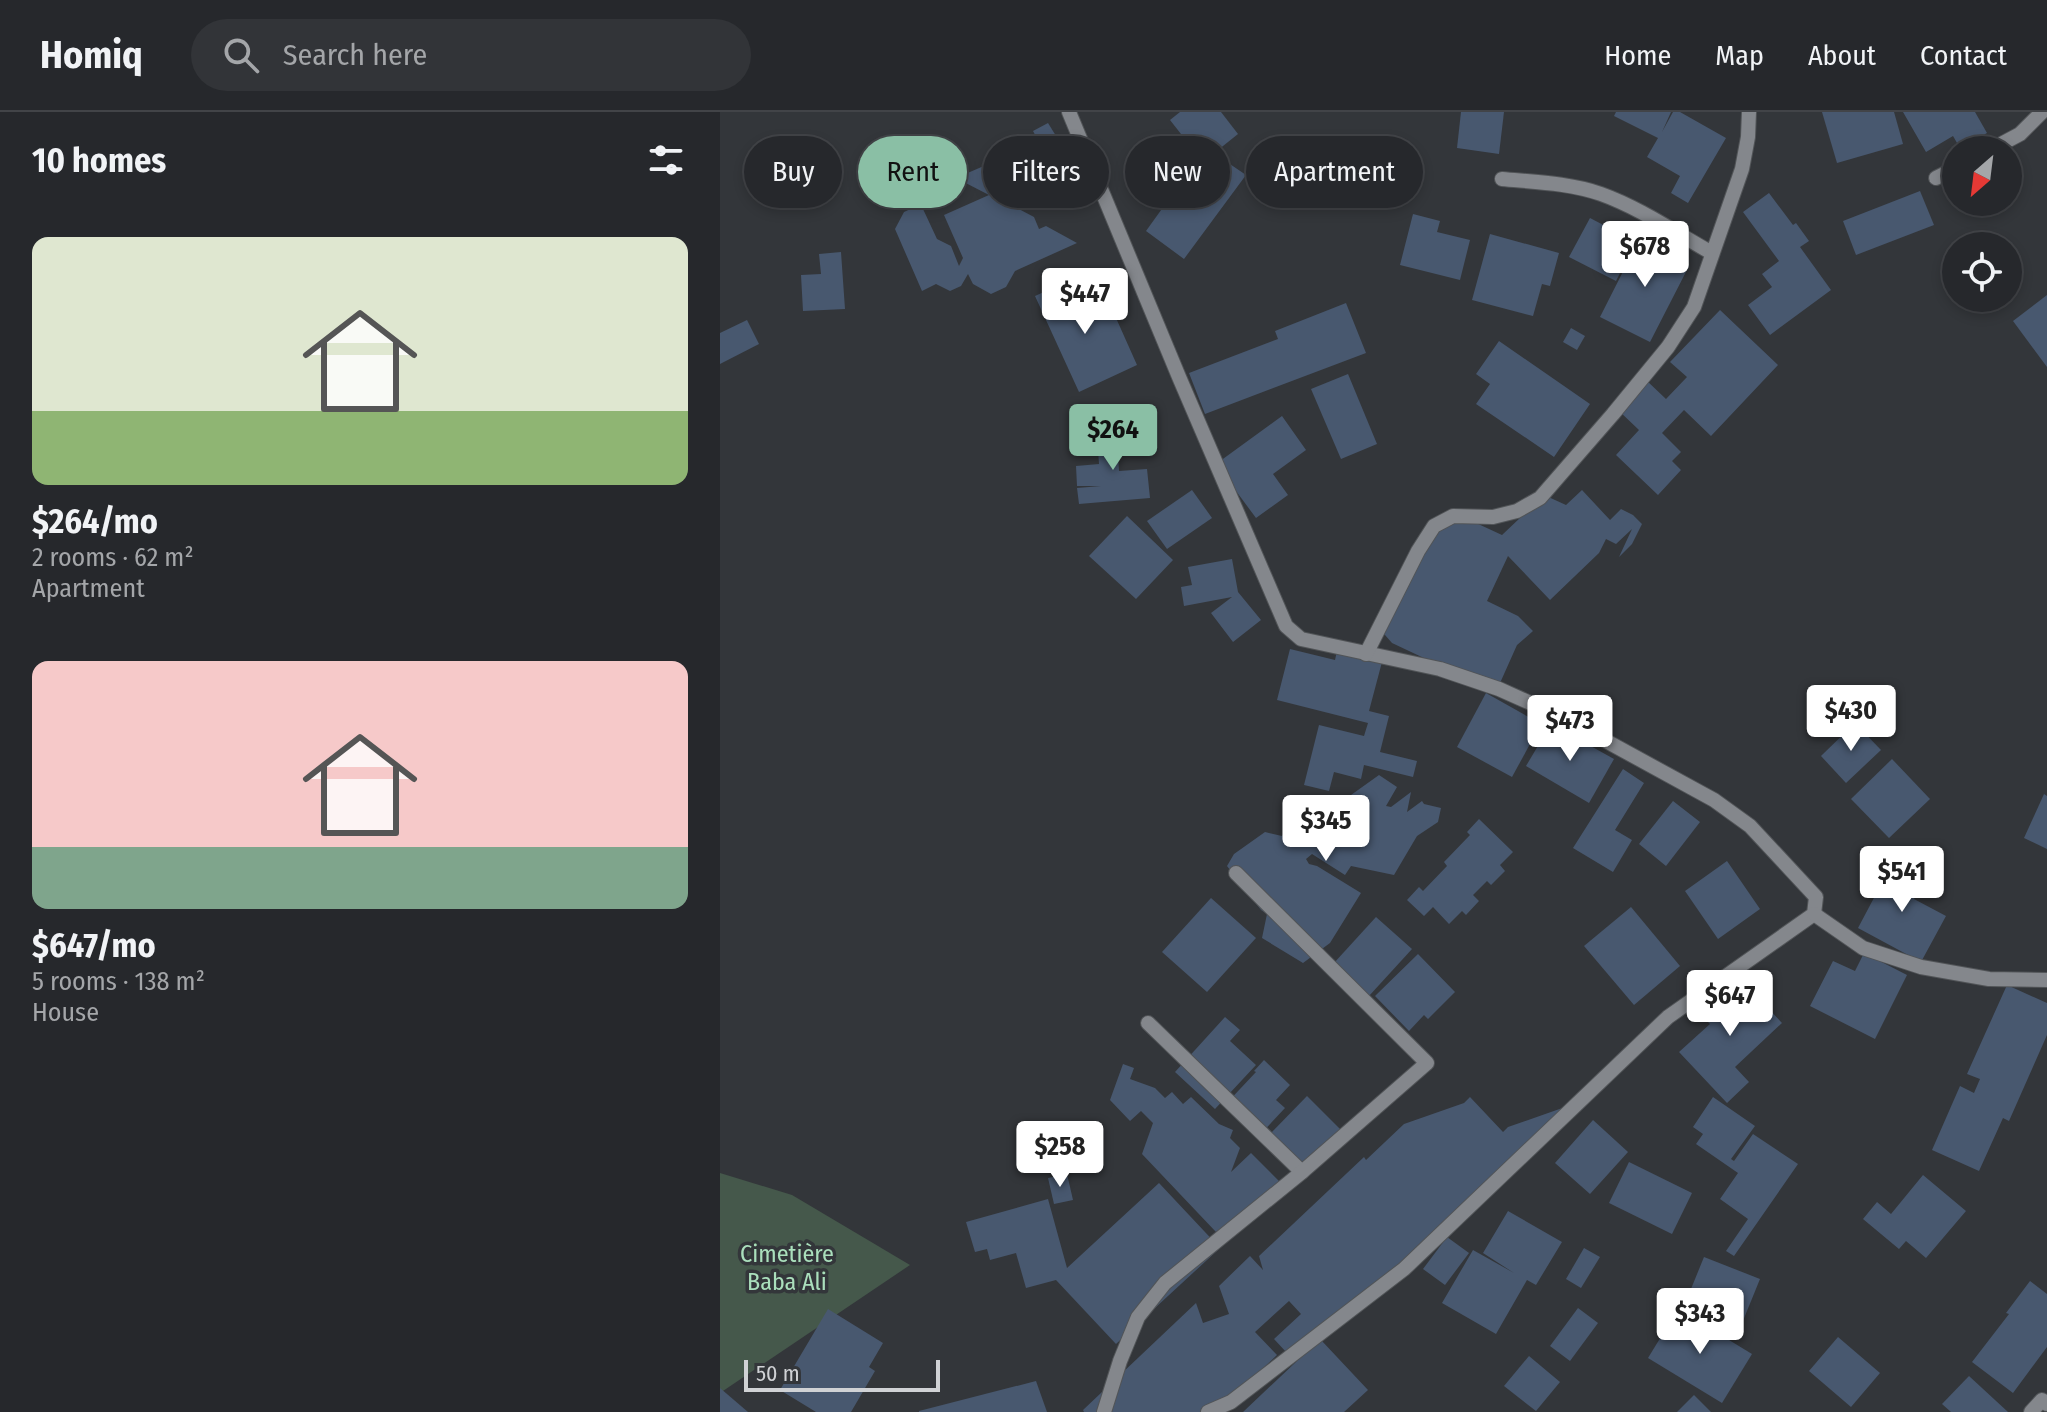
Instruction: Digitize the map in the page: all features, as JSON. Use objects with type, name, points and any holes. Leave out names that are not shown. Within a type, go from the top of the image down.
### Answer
[{"type":"street","points":[[1069,112],[1286,626],[1301,639],[1440,669],[1499,689],[1564,718],[1714,800],[1750,826],[1816,897],[1814,914],[1668,1017],[1404,1269],[1231,1402],[1208,1412]]},
{"type":"street","points":[[1366,654],[1418,551],[1434,526],[1453,516],[1493,517],[1517,511],[1540,498],[1668,347],[1694,307],[1742,169],[1749,112]]},
{"type":"street","points":[[2016,136],[2042,112]]},
{"type":"street","points":[[1936,178],[1942,175]]},
{"type":"street","points":[[1502,179],[1600,194],[1712,253]]},
{"type":"street","points":[[1104,1412],[1138,1317],[1165,1283],[1302,1172],[1427,1063],[1236,873]]},
{"type":"street","points":[[1814,914],[1863,948],[1921,967],[1989,979],[2047,980]]},
{"type":"street","points":[[1148,1023],[1302,1172]]},
{"type":"street","points":[[2031,1412],[2042,1400],[2047,1404]]},
{"type":"green space","name":"Cimetière Baba Ali","points":[[720,1173],[792,1195],[910,1265],[720,1393]]},
{"type":"building","points":[[1180,112],[1221,112],[1238,134],[1230,140],[1230,136],[1183,136],[1170,120]]},
{"type":"building","points":[[1461,112],[1504,112],[1499,154],[1457,148]]},
{"type":"building","points":[[1616,112],[1671,112],[1662,132],[1673,112],[1680,112],[1726,138],[1688,203],[1671,193],[1680,176],[1647,157],[1658,138],[1614,116]]},
{"type":"building","points":[[1822,112],[1894,112],[1903,144],[1837,163]]},
{"type":"building","points":[[1903,112],[1975,112],[1987,133],[1982,136],[1942,136],[1942,143],[1926,152]]},
{"type":"building","points":[[1048,123],[1056,136],[1036,136],[1033,131]]},
{"type":"building","points":[[1230,164],[1246,175],[1230,197]]},
{"type":"building","points":[[983,166],[983,192],[967,184],[967,173]]},
{"type":"building","points":[[1920,191],[1934,225],[1856,255],[1843,221]]},
{"type":"building","points":[[1769,193],[1809,241],[1800,247],[1831,290],[1770,335],[1748,305],[1772,287],[1762,274],[1779,261],[1743,212]]},
{"type":"building","points":[[983,198],[983,208],[1017,208],[1034,217],[1039,229],[1046,226],[1077,243],[1015,271],[1006,287],[991,294],[973,284],[968,274],[961,286],[950,291],[936,284],[922,291],[895,229],[904,212],[913,208],[923,209],[937,239],[951,246],[959,266],[963,258],[944,215],[967,208],[967,205]]},
{"type":"building","points":[[1163,208],[1222,208],[1184,259],[1146,231]]},
{"type":"building","points":[[1413,214],[1440,221],[1437,232],[1470,240],[1460,280],[1400,265]]},
{"type":"building","points":[[1590,218],[1636,242],[1616,281],[1569,257]]},
{"type":"building","points":[[1643,232],[1667,245],[1663,253],[1689,266],[1650,342],[1600,317]]},
{"type":"building","points":[[1490,234],[1559,253],[1550,286],[1542,284],[1533,316],[1472,300]]},
{"type":"building","points":[[841,252],[845,309],[803,311],[801,275],[821,274],[819,254]]},
{"type":"building","points":[[1077,277],[1092,318],[1112,309],[1137,365],[1079,392],[1035,296]]},
{"type":"building","points":[[2047,295],[2047,367],[2013,321]]},
{"type":"building","points":[[1346,303],[1366,353],[1205,414],[1189,373],[1278,339],[1275,331]]},
{"type":"building","points":[[1720,310],[1778,365],[1711,436],[1684,410],[1662,433],[1681,452],[1672,461],[1681,470],[1658,495],[1616,455],[1639,430],[1618,410],[1646,380],[1666,399],[1687,377],[1670,362]]},
{"type":"building","points":[[747,320],[759,344],[720,364],[720,333]]},
{"type":"building","points":[[1571,328],[1585,336],[1577,350],[1563,342]]},
{"type":"building","points":[[1499,341],[1590,404],[1554,457],[1476,404],[1490,384],[1476,374]]},
{"type":"building","points":[[1348,374],[1377,444],[1341,459],[1311,389]]},
{"type":"building","points":[[1282,416],[1306,450],[1273,474],[1288,495],[1256,518],[1216,464]]},
{"type":"building","points":[[1141,432],[1143,452],[1118,454],[1119,471],[1147,469],[1150,498],[1079,504],[1077,488],[1101,486],[1077,486],[1076,466],[1099,464],[1097,436]]},
{"type":"building","points":[[1192,490],[1212,518],[1167,549],[1147,521]]},
{"type":"building","points":[[1582,490],[1610,520],[1621,509],[1642,524],[1632,544],[1619,557],[1632,529],[1616,544],[1606,539],[1599,553],[1550,600],[1508,556],[1487,601],[1518,616],[1533,631],[1517,645],[1496,692],[1392,643],[1378,627],[1418,539],[1448,510],[1502,535],[1544,495],[1566,505]]},
{"type":"building","points":[[1127,516],[1173,560],[1136,599],[1089,556]]},
{"type":"building","points":[[1232,559],[1238,592],[1261,620],[1233,642],[1211,613],[1232,597],[1184,606],[1181,587],[1192,585],[1188,567]]},
{"type":"building","points":[[1290,649],[1335,660],[1337,651],[1382,662],[1369,711],[1389,716],[1380,752],[1417,761],[1413,777],[1364,765],[1361,779],[1334,772],[1329,791],[1304,785],[1319,725],[1364,736],[1368,723],[1277,700]]},
{"type":"building","points":[[1486,693],[1541,724],[1512,777],[1457,747]]},
{"type":"building","points":[[1855,723],[1881,750],[1846,783],[1821,756]]},
{"type":"building","points":[[1551,724],[1614,759],[1589,803],[1526,766]]},
{"type":"building","points":[[1892,759],[1930,799],[1889,838],[1851,799]]},
{"type":"building","points":[[1623,769],[1644,783],[1615,830],[1632,840],[1613,872],[1573,848]]},
{"type":"building","points":[[1379,775],[1397,787],[1386,806],[1391,807],[1411,792],[1407,812],[1422,801],[1441,808],[1438,822],[1417,836],[1394,875],[1351,866],[1345,875],[1312,854],[1306,859],[1309,864],[1361,893],[1330,943],[1303,963],[1262,938],[1267,914],[1227,866],[1234,854],[1265,832],[1282,836],[1305,799],[1337,805]]},
{"type":"building","points":[[2044,794],[2047,796],[2047,849],[2024,838]]},
{"type":"building","points":[[1673,801],[1700,822],[1666,866],[1639,844]]},
{"type":"building","points":[[1479,819],[1513,852],[1500,865],[1505,871],[1491,885],[1487,881],[1473,895],[1479,901],[1466,915],[1462,911],[1449,924],[1433,907],[1424,916],[1407,900],[1419,887],[1423,891],[1447,866],[1444,862],[1470,835],[1467,832]]},
{"type":"building","points":[[1894,860],[1926,877],[1914,899],[1946,916],[1921,962],[1858,928]]},
{"type":"building","points":[[1727,861],[1760,909],[1718,939],[1685,891]]},
{"type":"building","points":[[1211,898],[1256,938],[1207,992],[1162,952]]},
{"type":"building","points":[[1631,907],[1680,966],[1634,1005],[1584,946]]},
{"type":"building","points":[[1376,917],[1412,949],[1369,996],[1334,963]]},
{"type":"building","points":[[1864,953],[1907,975],[1875,1039],[1810,1006],[1833,961],[1855,971]]},
{"type":"building","points":[[1418,954],[1455,992],[1428,1019],[1424,1015],[1409,1031],[1375,996]]},
{"type":"building","points":[[1740,978],[1782,1023],[1735,1067],[1749,1082],[1727,1103],[1679,1052],[1710,1024],[1701,1015]]},
{"type":"building","points":[[2007,985],[2047,1003],[2047,1035],[2009,1121],[2003,1118],[1979,1171],[1932,1150],[1960,1086],[1974,1093],[1980,1079],[1967,1074]]},
{"type":"building","points":[[1225,1017],[1240,1030],[1230,1041],[1256,1065],[1215,1109],[1175,1072]]},
{"type":"building","points":[[1264,1060],[1290,1085],[1276,1100],[1285,1108],[1257,1138],[1224,1106]]},
{"type":"building","points":[[1123,1064],[1134,1068],[1130,1079],[1155,1088],[1165,1098],[1172,1092],[1183,1104],[1191,1097],[1219,1124],[1233,1130],[1230,1138],[1240,1148],[1231,1172],[1251,1153],[1281,1183],[1226,1235],[1216,1232],[1142,1154],[1153,1123],[1141,1111],[1130,1121],[1110,1100]]},
{"type":"building","points":[[1307,1096],[1342,1131],[1303,1171],[1268,1136]]},
{"type":"building","points":[[1470,1097],[1503,1132],[1508,1127],[1568,1106],[1321,1340],[1368,1390],[1344,1412],[1243,1412],[1315,1344],[1287,1353],[1274,1339],[1301,1314],[1289,1301],[1255,1332],[1277,1355],[1217,1412],[1084,1412],[1196,1303],[1203,1323],[1229,1314],[1219,1286],[1250,1256],[1263,1270],[1259,1256],[1364,1157],[1366,1160],[1404,1124],[1464,1103]]},
{"type":"building","points":[[1713,1097],[1755,1126],[1731,1159],[1734,1161],[1753,1134],[1798,1164],[1734,1256],[1726,1251],[1748,1219],[1720,1199],[1738,1173],[1696,1144],[1703,1134],[1693,1127]]},
{"type":"building","points":[[1593,1120],[1628,1152],[1590,1194],[1555,1163]]},
{"type":"building","points":[[1629,1162],[1692,1193],[1672,1234],[1609,1203]]},
{"type":"building","points":[[1067,1174],[1073,1200],[1054,1204],[1048,1178]]},
{"type":"building","points":[[1923,1175],[1966,1211],[1926,1258],[1906,1241],[1899,1249],[1863,1219],[1877,1202],[1891,1214]]},
{"type":"building","points":[[1159,1183],[1220,1248],[1116,1344],[1056,1280],[1026,1288],[1016,1253],[990,1260],[987,1249],[975,1252],[966,1222],[1048,1199],[1067,1268]]},
{"type":"building","points":[[1508,1211],[1562,1242],[1536,1285],[1527,1280],[1496,1334],[1442,1303],[1473,1250],[1514,1273],[1483,1253]]},
{"type":"building","points":[[1447,1237],[1469,1253],[1445,1285],[1423,1269]]},
{"type":"building","points":[[1584,1248],[1600,1257],[1581,1288],[1566,1279]]},
{"type":"building","points":[[1704,1257],[1760,1279],[1738,1333],[1682,1311]]},
{"type":"building","points":[[2030,1281],[2047,1294],[2047,1347],[2013,1393],[1972,1362]]},
{"type":"building","points":[[1578,1308],[1598,1323],[1570,1361],[1550,1346]]},
{"type":"building","points":[[828,1309],[883,1343],[869,1367],[875,1371],[851,1412],[816,1412],[780,1390]]},
{"type":"building","points":[[1678,1309],[1752,1354],[1722,1403],[1648,1358]]},
{"type":"building","points":[[1838,1337],[1880,1373],[1851,1407],[1809,1371]]},
{"type":"building","points":[[1529,1356],[1560,1382],[1536,1411],[1504,1386]]},
{"type":"building","points":[[1969,1376],[2008,1412],[1951,1412],[1942,1404]]},
{"type":"building","points":[[1036,1381],[1047,1412],[919,1412],[919,1411]]},
{"type":"building","points":[[720,1388],[748,1412],[720,1412]]},
{"type":"building","points":[[1694,1395],[1711,1412],[1677,1412]]}]
